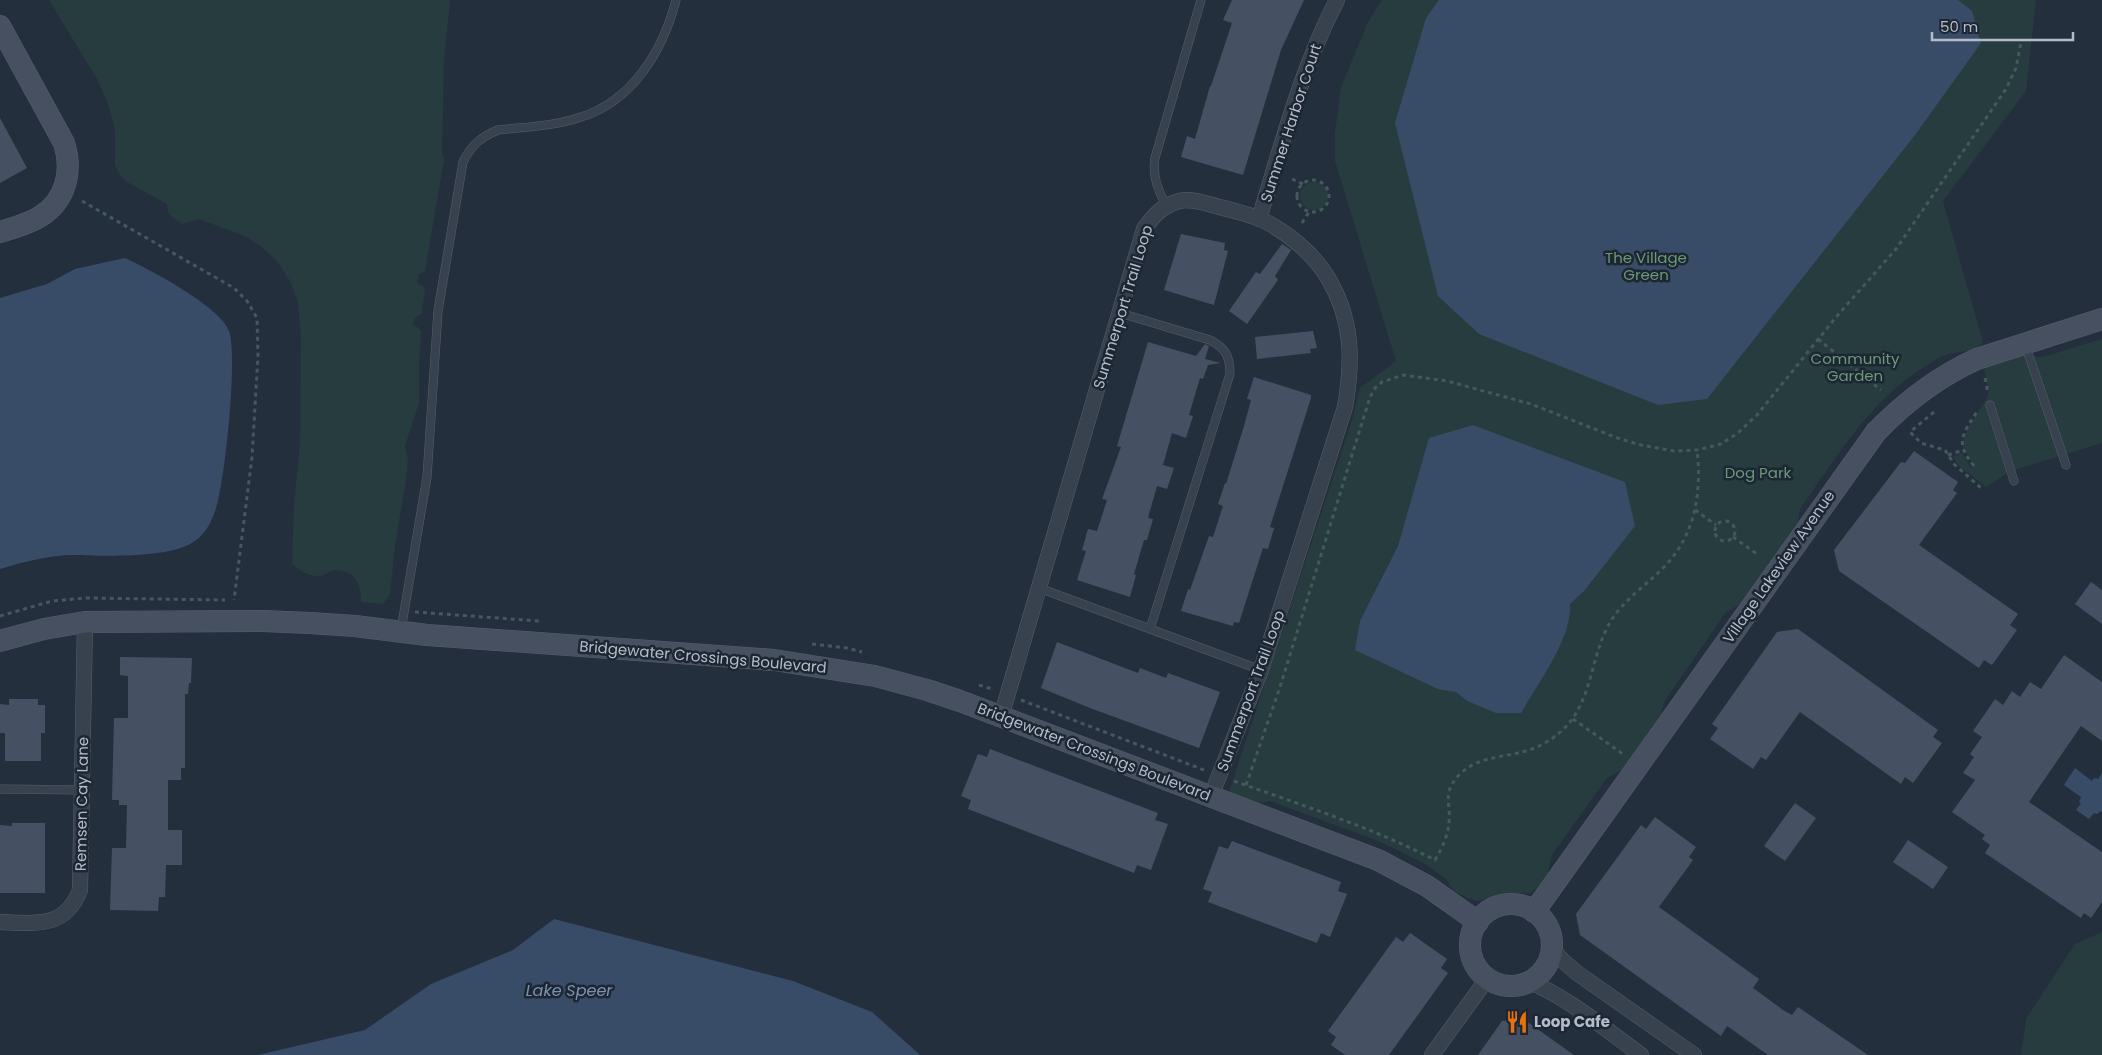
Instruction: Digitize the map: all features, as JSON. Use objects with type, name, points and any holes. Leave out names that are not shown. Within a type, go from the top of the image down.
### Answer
[{"type":"street","name":"Summer Harbor Court","points":[[1259,219],[1300,86],[1316,45],[1337,0]]},
{"type":"street","points":[[0,26],[64,143],[69,164],[66,184],[62,194],[48,211],[30,221],[0,232]]},
{"type":"street","name":"Summerport Trail Loop","points":[[1002,717],[1144,229],[1154,214],[1166,206],[1181,200],[1198,201],[1259,219],[1292,239],[1328,277],[1338,298],[1346,324],[1351,350],[1350,378],[1344,407],[1261,670],[1211,796]]},
{"type":"street","name":"Village Lakeview Avenue","points":[[1534,912],[1876,432],[1917,393],[1939,378],[1977,359],[2102,319]]},
{"type":"street","name":"Bridgewater Crossings Boulevard","points":[[0,641],[44,629],[85,622],[263,621],[356,626],[401,632],[774,660],[830,667],[875,676],[926,690],[1378,860],[1427,886],[1478,922]]},
{"type":"street","name":"Remsen Cay Lane","points":[[0,922],[41,923],[52,921],[67,912],[76,901],[80,890],[82,878],[85,622]]},
{"type":"street","points":[[1552,948],[1545,968],[1529,982],[1508,986],[1487,978],[1474,962],[1471,952],[1473,931],[1478,922],[1489,911],[1504,905],[1515,904],[1534,912],[1548,927],[1552,948],[1562,960],[1694,1055]]},
{"type":"street","points":[[1432,1055],[1487,978]]},
{"type":"street","points":[[1529,982],[1560,997],[1641,1055]]},
{"type":"lane","points":[[401,632],[427,477],[438,311],[464,162],[474,144],[490,133],[498,130],[564,122],[583,117],[615,99],[632,85],[653,58],[669,23],[676,0]]},
{"type":"lane","points":[[1166,206],[1155,181],[1153,170],[1155,158],[1201,0]]},
{"type":"lane","points":[[1120,313],[1210,340],[1220,345],[1226,352],[1230,362],[1230,374],[1150,629]]},
{"type":"lane","points":[[2025,343],[2066,466]]},
{"type":"lane","points":[[1986,404],[2014,481]]},
{"type":"lane","points":[[1040,588],[1261,670]]},
{"type":"lane","points":[[0,789],[82,790]]},
{"type":"path","points":[[1697,450],[1699,471],[1695,510],[1684,539],[1665,566],[1633,593],[1619,608],[1606,629],[1584,699],[1573,718],[1557,735],[1532,749],[1469,765],[1457,777],[1449,792],[1448,809],[1450,820],[1447,835],[1435,860],[1406,845],[1246,785],[1280,687],[1370,397],[1375,388],[1382,382],[1403,376],[1447,382],[1531,404],[1620,440],[1641,446],[1674,451],[1697,450],[1721,444],[1738,433],[1757,415],[1818,338],[1896,249],[1915,224],[2006,89],[2016,68],[2021,42]]},
{"type":"path","points":[[1292,179],[1303,184]]},
{"type":"path","points":[[1308,181],[1319,181],[1327,188],[1329,193],[1327,204],[1320,211],[1309,212],[1300,206],[1298,192],[1303,184],[1308,181]]},
{"type":"path","points":[[82,201],[234,288],[247,301],[257,318],[258,356],[252,457],[234,600]]},
{"type":"path","points":[[1302,223],[1309,212]]},
{"type":"path","points":[[1818,338],[1881,390]]},
{"type":"path","points":[[1977,359],[1987,387],[1985,397]]},
{"type":"path","points":[[1974,466],[1962,450],[1962,438],[1986,404]]},
{"type":"path","points":[[1934,412],[1910,432],[1921,443],[1945,450],[1954,464],[1981,488]]},
{"type":"path","points":[[1948,455],[1962,450]]},
{"type":"path","points":[[1695,510],[1716,525]]},
{"type":"path","points":[[1723,520],[1731,522],[1735,529],[1733,537],[1725,541],[1717,538],[1715,534],[1716,525],[1723,520]]},
{"type":"path","points":[[1733,537],[1757,554]]},
{"type":"path","points":[[1573,718],[1638,765]]},
{"type":"green space","points":[[49,0],[450,0],[444,59],[442,152],[444,160],[425,271],[419,274],[417,282],[425,288],[422,313],[415,318],[413,324],[421,330],[419,403],[405,446],[408,459],[406,480],[395,546],[390,594],[383,604],[361,602],[358,584],[348,573],[335,570],[324,575],[312,576],[301,571],[292,563],[294,506],[300,442],[301,337],[298,302],[290,281],[276,260],[247,237],[199,219],[182,224],[171,216],[167,204],[127,182],[120,175],[115,165],[115,130],[108,104],[97,79]]},
{"type":"green space","name":"The Village Green","points":[[1382,0],[2036,0],[2026,91],[1943,201],[1983,342],[1971,351],[1945,355],[1912,375],[1864,420],[1800,509],[1798,522],[1739,605],[1726,612],[1664,702],[1661,714],[1623,769],[1607,778],[1554,852],[1548,874],[1537,888],[1529,893],[1504,894],[1478,901],[1467,898],[1453,890],[1446,879],[1425,864],[1381,842],[1270,801],[1259,803],[1229,792],[1353,417],[1360,388],[1396,361],[1335,161],[1335,133],[1341,87],[1368,22]]},
{"type":"green space","points":[[1314,182],[1324,186],[1328,196],[1324,206],[1314,210],[1304,206],[1300,196],[1304,186]]},
{"type":"green space","points":[[2102,339],[2102,443],[2011,471],[1986,487],[1960,467],[1953,457],[1962,453],[1971,468],[1974,467],[1965,451],[1965,447],[1963,447],[1963,442],[1968,429],[1988,396],[1984,368],[2025,354],[2038,357],[2046,356]]},
{"type":"green space","points":[[2102,932],[2102,1055],[2021,1055],[2026,1019],[2075,944]]},
{"type":"water","points":[[1439,0],[1958,0],[1972,11],[1981,43],[1915,135],[1707,399],[1658,405],[1479,334],[1438,296],[1395,123],[1426,18]]},
{"type":"water","points":[[125,258],[199,300],[223,321],[229,331],[232,365],[229,419],[220,494],[212,519],[207,529],[195,541],[179,549],[134,555],[56,556],[27,561],[0,569],[0,298],[47,284],[75,269]]},
{"type":"water","points":[[1473,425],[1625,482],[1635,526],[1584,591],[1570,604],[1566,632],[1560,646],[1545,675],[1521,713],[1496,713],[1467,701],[1456,692],[1438,689],[1355,650],[1360,621],[1398,546],[1429,438]]},
{"type":"water","points":[[2075,768],[2092,781],[2094,778],[2098,779],[2102,773],[2102,812],[2094,813],[2089,819],[2076,810],[2081,803],[2079,802],[2081,797],[2064,785]]},
{"type":"water","name":"Lake Speer","points":[[554,919],[793,981],[872,1012],[920,1055],[258,1055],[365,1030],[431,984],[513,950]]},
{"type":"building","points":[[1232,0],[1304,0],[1281,50],[1243,175],[1181,157],[1187,136],[1195,139],[1210,86],[1232,23],[1223,20]]},
{"type":"building","points":[[0,118],[27,168],[0,183]]},
{"type":"building","points":[[1181,234],[1225,243],[1224,250],[1228,251],[1214,305],[1164,290]]},
{"type":"building","points":[[1282,244],[1291,250],[1275,276],[1278,280],[1247,324],[1229,311],[1256,272],[1260,274]]},
{"type":"building","points":[[1313,331],[1317,348],[1310,349],[1311,353],[1257,359],[1255,337]]},
{"type":"building","points":[[1148,342],[1196,356],[1205,344],[1209,346],[1205,359],[1221,363],[1208,365],[1203,379],[1200,378],[1189,415],[1193,416],[1186,438],[1172,433],[1163,465],[1174,468],[1167,489],[1157,486],[1148,518],[1153,519],[1147,540],[1144,540],[1134,574],[1136,575],[1130,597],[1077,580],[1086,551],[1082,550],[1088,529],[1097,531],[1107,500],[1102,499],[1121,447],[1117,446]]},
{"type":"building","points":[[1254,377],[1311,395],[1311,398],[1270,527],[1274,528],[1268,549],[1263,548],[1239,623],[1234,622],[1233,626],[1181,611],[1209,536],[1213,537],[1223,506],[1218,504],[1244,426],[1251,400],[1247,399]]},
{"type":"building","points":[[1914,451],[1958,482],[1953,490],[1957,493],[1919,545],[2018,614],[2010,625],[2017,630],[1992,665],[1984,660],[1979,668],[1839,571],[1834,550],[1901,462],[1905,463]]},
{"type":"building","points":[[2091,582],[2102,590],[2102,624],[2075,604]]},
{"type":"building","points":[[1798,629],[1938,730],[1933,737],[1942,743],[1913,783],[1905,777],[1901,784],[1800,712],[1766,760],[1761,757],[1753,769],[1710,739],[1718,728],[1712,724],[1777,632]]},
{"type":"building","points":[[1057,642],[1138,673],[1140,668],[1166,678],[1168,673],[1220,692],[1199,748],[1041,688]]},
{"type":"building","points":[[2064,655],[2102,682],[2102,741],[2081,726],[2029,802],[2102,852],[2102,902],[2091,918],[2084,913],[2081,918],[1985,853],[1990,845],[1982,839],[1985,835],[1952,812],[1975,780],[1963,773],[1974,757],[1970,754],[1982,737],[1973,731],[1995,699],[2003,705],[2012,691],[2020,697],[2030,682],[2041,689]]},
{"type":"building","points":[[120,657],[192,658],[191,683],[189,683],[188,694],[185,694],[185,768],[181,768],[181,780],[168,780],[168,830],[182,830],[182,865],[166,865],[165,897],[159,897],[158,911],[110,910],[112,848],[126,848],[127,805],[119,805],[119,800],[112,800],[114,718],[128,718],[128,676],[120,675]]},
{"type":"building","points":[[9,699],[38,699],[38,705],[45,705],[45,733],[41,733],[41,761],[5,761],[5,733],[0,733],[0,704],[9,705]]},
{"type":"building","points":[[990,749],[1158,813],[1155,820],[1168,824],[1151,870],[1137,865],[1134,873],[968,809],[971,800],[961,796],[978,754],[987,757]]},
{"type":"building","points":[[1795,803],[1816,818],[1785,861],[1764,846]]},
{"type":"building","points":[[1655,817],[1696,847],[1689,857],[1693,860],[1659,907],[1759,979],[1753,988],[1783,1010],[1792,1015],[1798,1007],[1868,1055],[1768,1055],[1727,1026],[1721,1036],[1580,935],[1576,914],[1641,825],[1646,829]]},
{"type":"building","points":[[12,823],[45,823],[45,893],[0,893],[0,825],[12,826]]},
{"type":"building","points":[[1908,840],[1948,867],[1933,889],[1893,862]]},
{"type":"building","points":[[1232,841],[1341,882],[1338,891],[1347,894],[1330,937],[1321,933],[1317,943],[1208,902],[1212,892],[1203,889],[1219,846],[1228,849]]},
{"type":"building","points":[[1410,933],[1447,959],[1441,968],[1448,973],[1389,1055],[1345,1055],[1331,1045],[1336,1037],[1328,1031],[1396,937],[1403,942]]},
{"type":"building","points":[[1522,1018],[1574,1055],[1478,1055],[1502,1021]]},
{"type":"place","name":"Loop Cafe","points":[[1517,1022]]},
{"type":"park label","name":"Community Garden","points":[[1855,368]]},
{"type":"park label","name":"Dog Park","points":[[1758,473]]}]
